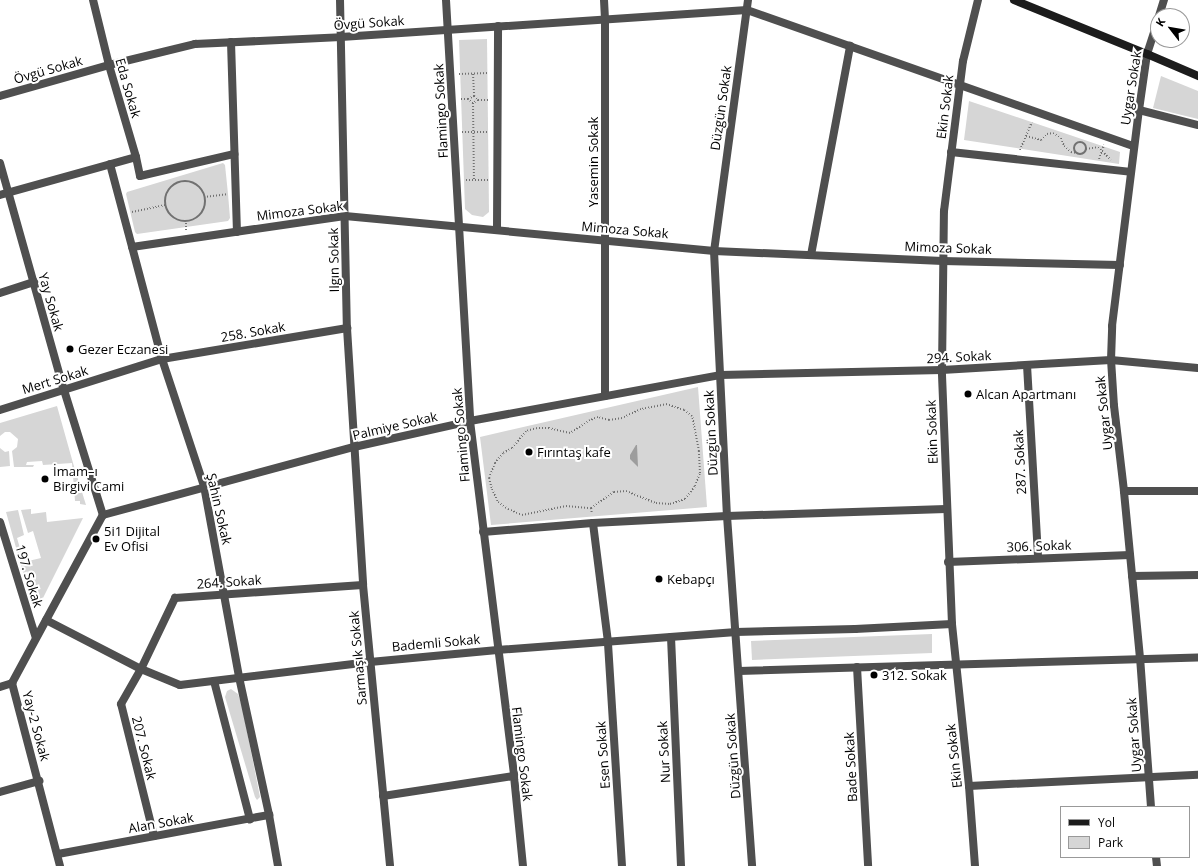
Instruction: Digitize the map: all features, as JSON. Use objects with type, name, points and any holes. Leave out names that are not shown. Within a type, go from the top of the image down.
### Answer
[{"type":"main road","points":[[1014,0],[1198,76]]},
{"type":"street","name":"Eda Sokak","points":[[93,0],[109,65],[136,157],[140,176],[234,154]]},
{"type":"street","name":"Ilgın Sokak","points":[[340,0],[347,328],[354,447]]},
{"type":"street","name":"Flamingo Sokak","points":[[446,0],[470,421],[497,650],[514,776],[523,866]]},
{"type":"street","name":"Yasemin Sokak","points":[[604,0],[605,396]]},
{"type":"street","name":"Düzgün Sokak","points":[[748,0],[714,251],[727,516],[752,866]]},
{"type":"street","name":"Ekin Sokak","points":[[975,866],[969,786],[952,624],[948,562],[942,370],[944,211],[962,61],[978,0]]},
{"type":"street","name":"Övgü Sokak","points":[[0,96],[109,65],[195,44],[341,37],[747,10]]},
{"type":"street","points":[[747,10],[1134,146]]},
{"type":"street","points":[[497,230],[498,26]]},
{"type":"street","points":[[231,42],[237,232]]},
{"type":"street","name":"Uygar Sokak","points":[[1150,45],[1147,54],[1134,146],[1112,326],[1111,360],[1114,406],[1124,491],[1140,658],[1151,806]]},
{"type":"street","points":[[811,255],[850,46]]},
{"type":"street","points":[[1139,110],[1198,125]]},
{"type":"street","points":[[951,152],[1131,172]]},
{"type":"street","points":[[4,194],[136,157]]},
{"type":"street","name":"Yay Sokak","points":[[0,163],[4,194],[34,282],[64,390],[103,515]]},
{"type":"street","name":"Şahin Sokak","points":[[110,164],[162,359],[204,486],[239,677],[269,815],[278,866]]},
{"type":"street","name":"Mimoza Sokak","points":[[132,246],[345,216],[714,251],[943,261],[1120,265]]},
{"type":"street","points":[[0,293],[34,282]]},
{"type":"street","name":"258. Sokak","points":[[162,359],[347,328]]},
{"type":"street","name":"Mert Sokak","points":[[0,410],[162,359]]},
{"type":"street","name":"294. Sokak","points":[[720,375],[942,370],[1111,360],[1198,368]]},
{"type":"street","name":"287. Sokak","points":[[1027,365],[1038,558]]},
{"type":"street","name":"Palmiye Sokak","points":[[103,515],[204,486],[354,447],[470,421],[720,375]]},
{"type":"street","name":"Sarmaşık Sokak","points":[[354,447],[363,585],[390,866]]},
{"type":"street","points":[[1124,491],[1198,491]]},
{"type":"street","points":[[483,532],[593,523],[727,516],[946,509]]},
{"type":"street","name":"Yay-2 Sokak","points":[[60,866],[39,781],[12,683],[103,515]]},
{"type":"street","name":"197. Sokak","points":[[0,522],[1,532],[36,638]]},
{"type":"street","name":"Esen Sokak","points":[[593,523],[608,642],[622,866]]},
{"type":"street","name":"306. Sokak","points":[[948,562],[1130,555]]},
{"type":"street","points":[[1132,576],[1198,575]]},
{"type":"street","name":"264. Sokak","points":[[141,670],[175,598],[363,585]]},
{"type":"street","name":"Bademli Sokak","points":[[46,620],[141,670],[180,685],[370,662],[497,650],[736,632],[855,629],[952,624]]},
{"type":"street","name":"Nur Sokak","points":[[671,637],[681,866]]},
{"type":"street","points":[[739,671],[1198,657]]},
{"type":"street","name":"Bade Sokak","points":[[858,667],[868,866]]},
{"type":"street","name":"207. Sokak","points":[[141,670],[121,704],[154,836]]},
{"type":"street","points":[[214,681],[250,819]]},
{"type":"street","points":[[0,687],[12,683]]},
{"type":"street","points":[[969,786],[1198,775]]},
{"type":"street","points":[[383,796],[514,776]]},
{"type":"street","points":[[0,792],[39,781]]},
{"type":"street","name":"Alan Sokak","points":[[58,854],[269,815]]},
{"type":"path","points":[[451,75],[488,73]]},
{"type":"path","points":[[473,74],[474,96],[478,100]]},
{"type":"path","points":[[461,99],[468,99],[474,96]]},
{"type":"path","points":[[468,99],[473,103],[474,180]]},
{"type":"path","points":[[473,103],[478,100],[488,100]]},
{"type":"path","points":[[1017,159],[1032,122]]},
{"type":"path","points":[[462,132],[488,132]]},
{"type":"path","points":[[1026,136],[1041,140],[1047,134],[1053,133],[1061,138],[1064,146],[1071,152],[1078,153],[1083,152],[1086,149],[1098,147],[1113,163]]},
{"type":"path","points":[[1096,168],[1106,136]]},
{"type":"path","points":[[1078,153],[1074,149],[1077,142],[1084,144],[1086,149]]},
{"type":"path","points":[[464,180],[489,180]]},
{"type":"path","points":[[178,182],[191,182],[196,184],[201,189],[204,197],[204,206],[201,212],[189,220],[176,219],[171,215],[166,205],[166,196],[169,190],[178,182]]},
{"type":"path","points":[[204,197],[236,193]]},
{"type":"path","points":[[124,217],[131,213],[166,205]]},
{"type":"path","points":[[667,404],[684,410],[692,416],[698,445],[700,473],[695,486],[685,499],[670,504],[656,503],[626,491],[614,492],[591,508],[566,506],[522,515],[508,509],[498,502],[489,478],[495,463],[503,453],[512,448],[526,431],[537,428],[549,428],[570,433],[590,420],[598,417],[609,420],[622,418],[641,409],[667,404]]},
{"type":"path","points":[[591,508],[593,523]]},
{"type":"green space","points":[[487,39],[489,212],[483,217],[472,215],[465,209],[459,40]]},
{"type":"green space","points":[[1161,76],[1198,91],[1198,119],[1153,108]]},
{"type":"green space","points":[[969,101],[1120,152],[1119,164],[964,140]]},
{"type":"green space","points":[[223,163],[225,165],[228,194],[230,218],[228,221],[137,234],[135,232],[126,194],[127,192]]},
{"type":"green space","points":[[698,387],[707,507],[491,525],[480,437]]},
{"type":"green space","points":[[57,406],[86,505],[80,504],[80,501],[75,501],[72,463],[43,465],[42,461],[27,462],[26,465],[34,465],[33,467],[14,467],[12,451],[17,447],[18,439],[10,432],[5,432],[0,436],[0,423]]},
{"type":"green space","points":[[0,448],[5,452],[9,451],[10,466],[0,467]]},
{"type":"green space","points":[[31,509],[31,514],[46,512],[47,522],[83,518],[41,602],[31,601],[6,512],[18,510],[24,535],[17,538],[24,562],[41,558],[33,531],[28,533],[21,510]]},
{"type":"green space","points":[[932,634],[932,653],[752,660],[751,641]]},
{"type":"green space","points":[[231,689],[238,694],[242,706],[260,797],[257,800],[225,697],[227,691]]},
{"type":"shaded area","points":[[636,445],[638,467],[630,459],[630,455]]},
{"type":"place","name":"Gezer Eczanesi","points":[[70,349]]},
{"type":"place","name":"Alcan Apartmanı","points":[[968,394]]},
{"type":"place","name":"Fırıntaş kafe","points":[[529,452]]},
{"type":"place","name":"İmam–ı Birgivi Cami","points":[[45,479]]},
{"type":"place","name":"5i1 Dijital Ev Ofisi","points":[[96,539]]},
{"type":"place","name":"Kebapçı","points":[[659,579]]},
{"type":"place","name":"312. Sokak","points":[[874,675]]}]
